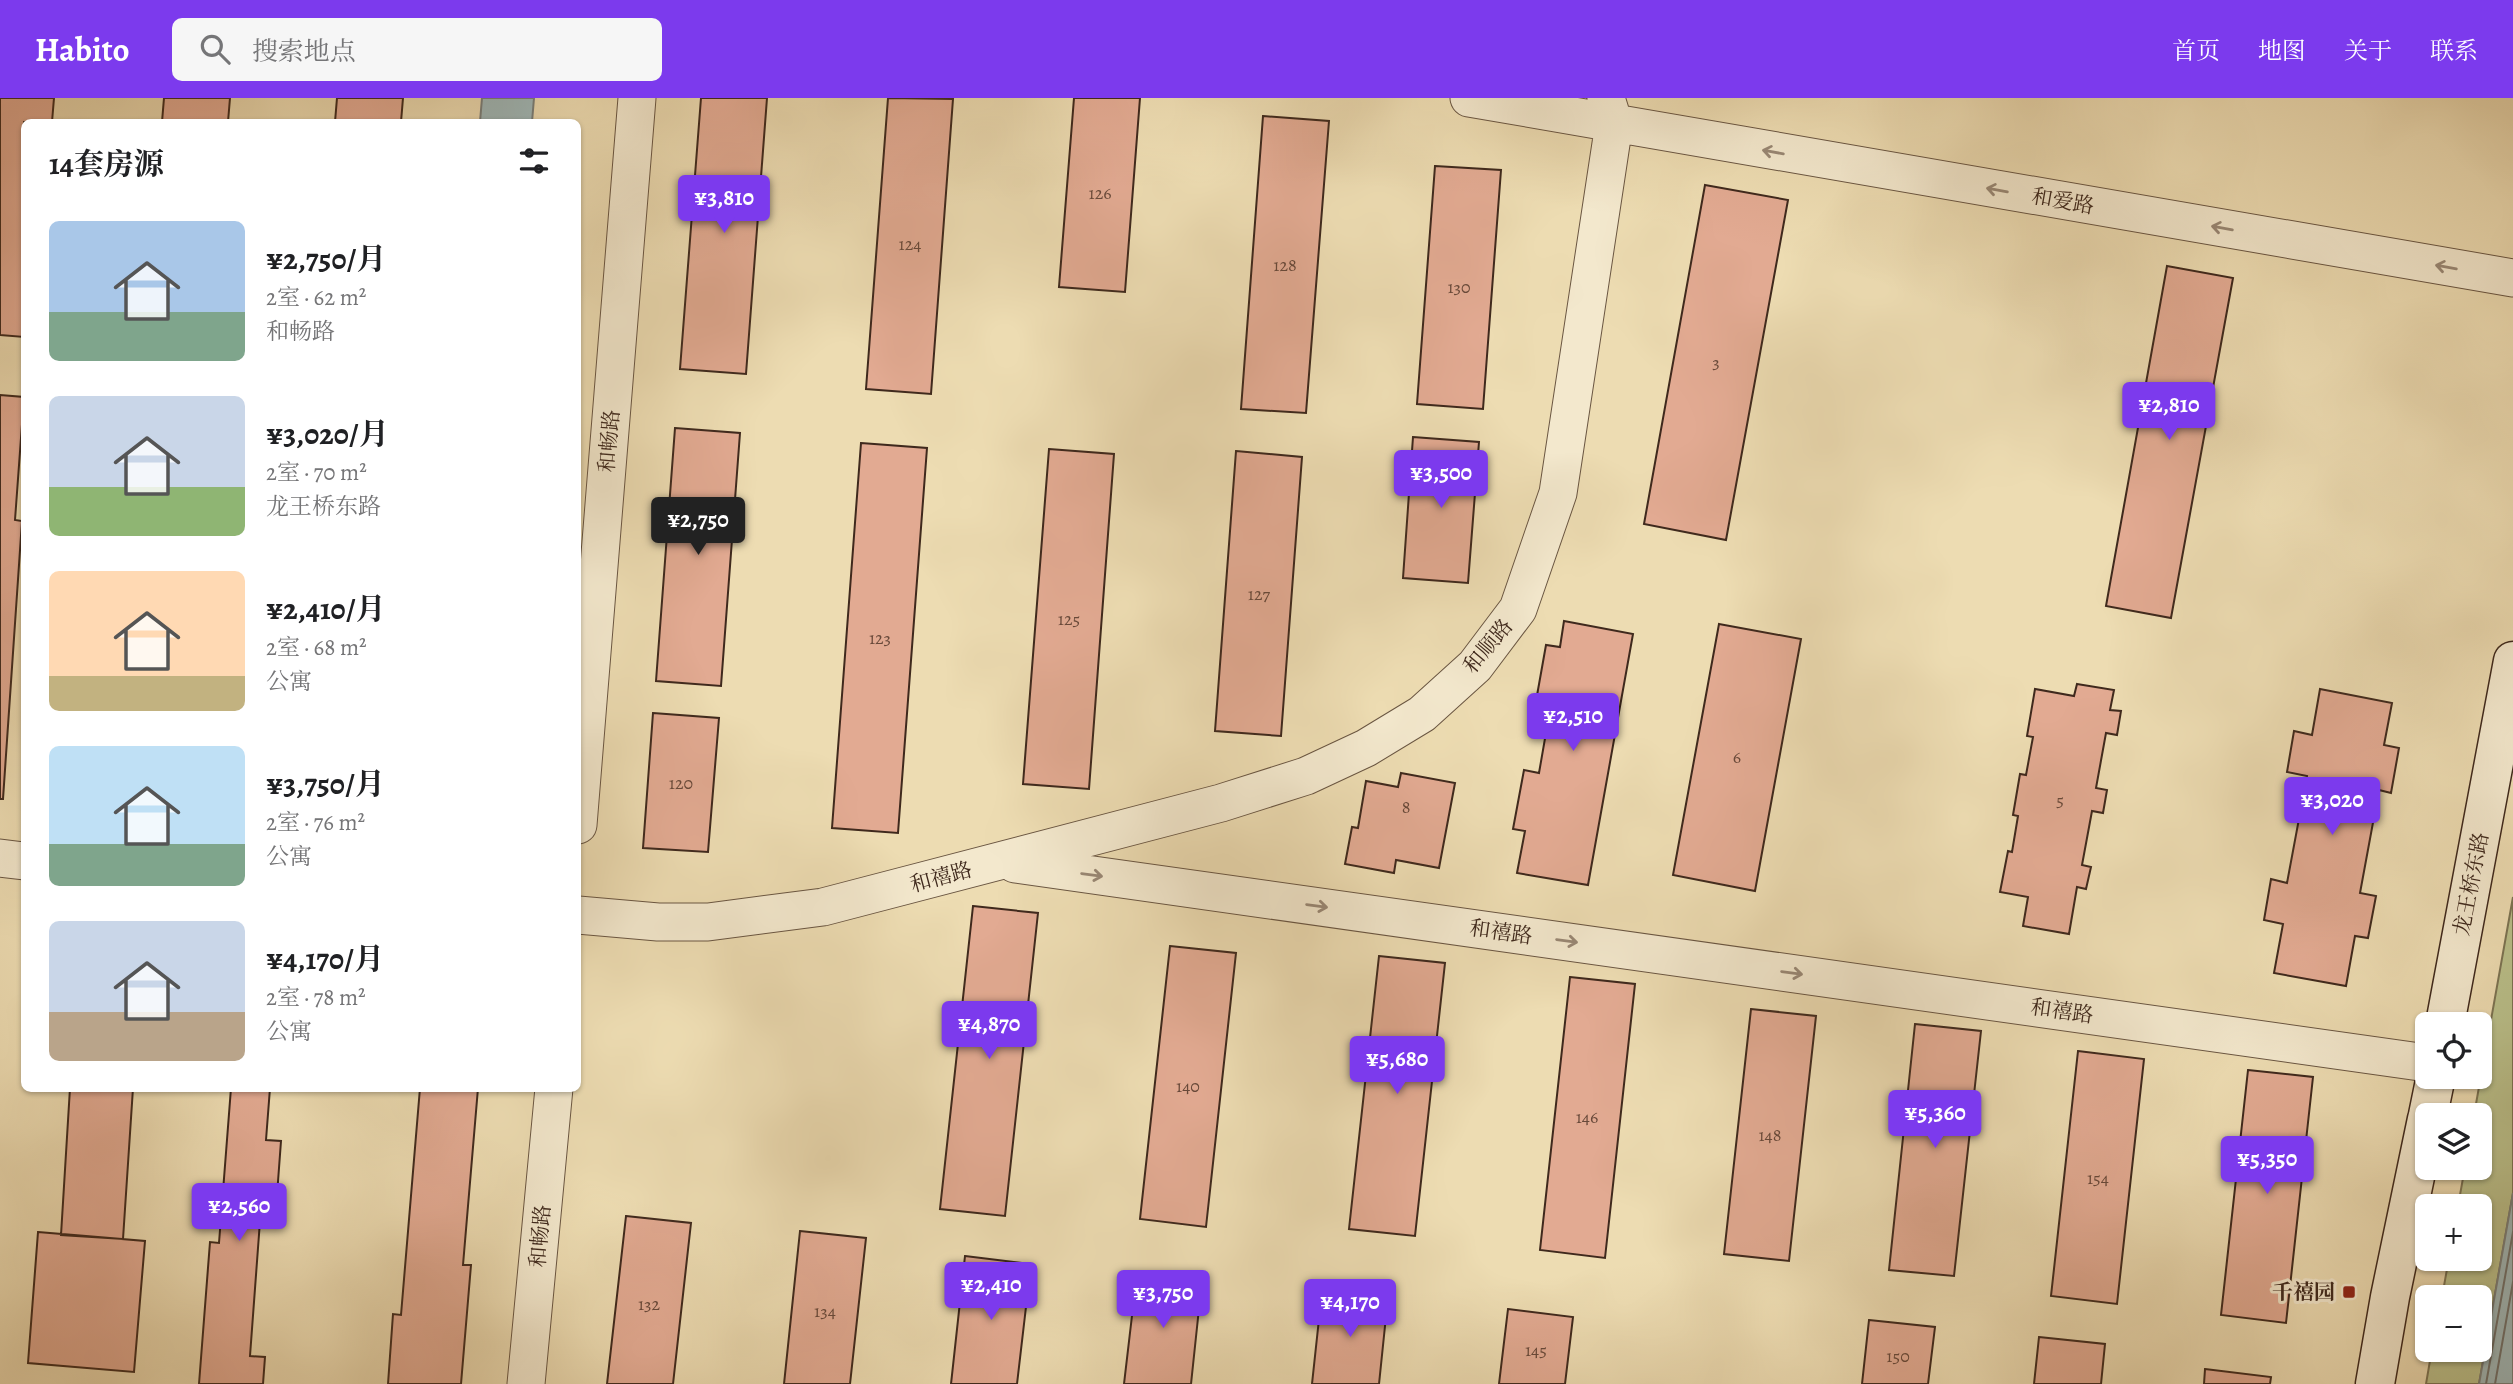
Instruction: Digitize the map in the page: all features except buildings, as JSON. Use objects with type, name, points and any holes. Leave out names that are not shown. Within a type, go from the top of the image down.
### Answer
[{"type":"street","name":"和畅路","points":[[581,788],[637,98]]},
{"type":"street","name":"和爱路","points":[[1469,98],[1610,111],[2513,278]]},
{"type":"street","name":"和顺路","points":[[1000,862],[1221,803],[1306,776],[1366,748],[1422,714],[1475,666],[1518,609],[1558,493],[1610,111]]},
{"type":"street","name":"龙王桥东路","points":[[2447,1012],[2513,661]]},
{"type":"street","points":[[0,858],[21,860]]},
{"type":"street","name":"和禧路","points":[[581,915],[658,922],[708,922],[757,917],[823,907],[1000,862],[2415,1060]]},
{"type":"street","name":"和畅路","points":[[526,1384],[554,1092]]},
{"type":"street","points":[[2375,1384],[2415,1179]]},
{"type":"green space","points":[[2513,897],[2513,1193],[2492,1311],[2492,1285],[2444,1285],[2447,1271],[2492,1271],[2492,1194],[2460,1194],[2463,1180],[2492,1180],[2492,1103],[2476,1103],[2479,1089],[2492,1089],[2492,1014]]},
{"type":"green space","points":[[2430,1362],[2483,1362],[2479,1384],[2426,1384]]},
{"type":"water","points":[[482,98],[534,98],[532,119],[480,119]]},
{"type":"water","points":[[2513,1193],[2513,1384],[2479,1384],[2483,1362],[2492,1362],[2492,1311]]},
{"type":"place","name":"千禧园","points":[[2349,1292]]}]
